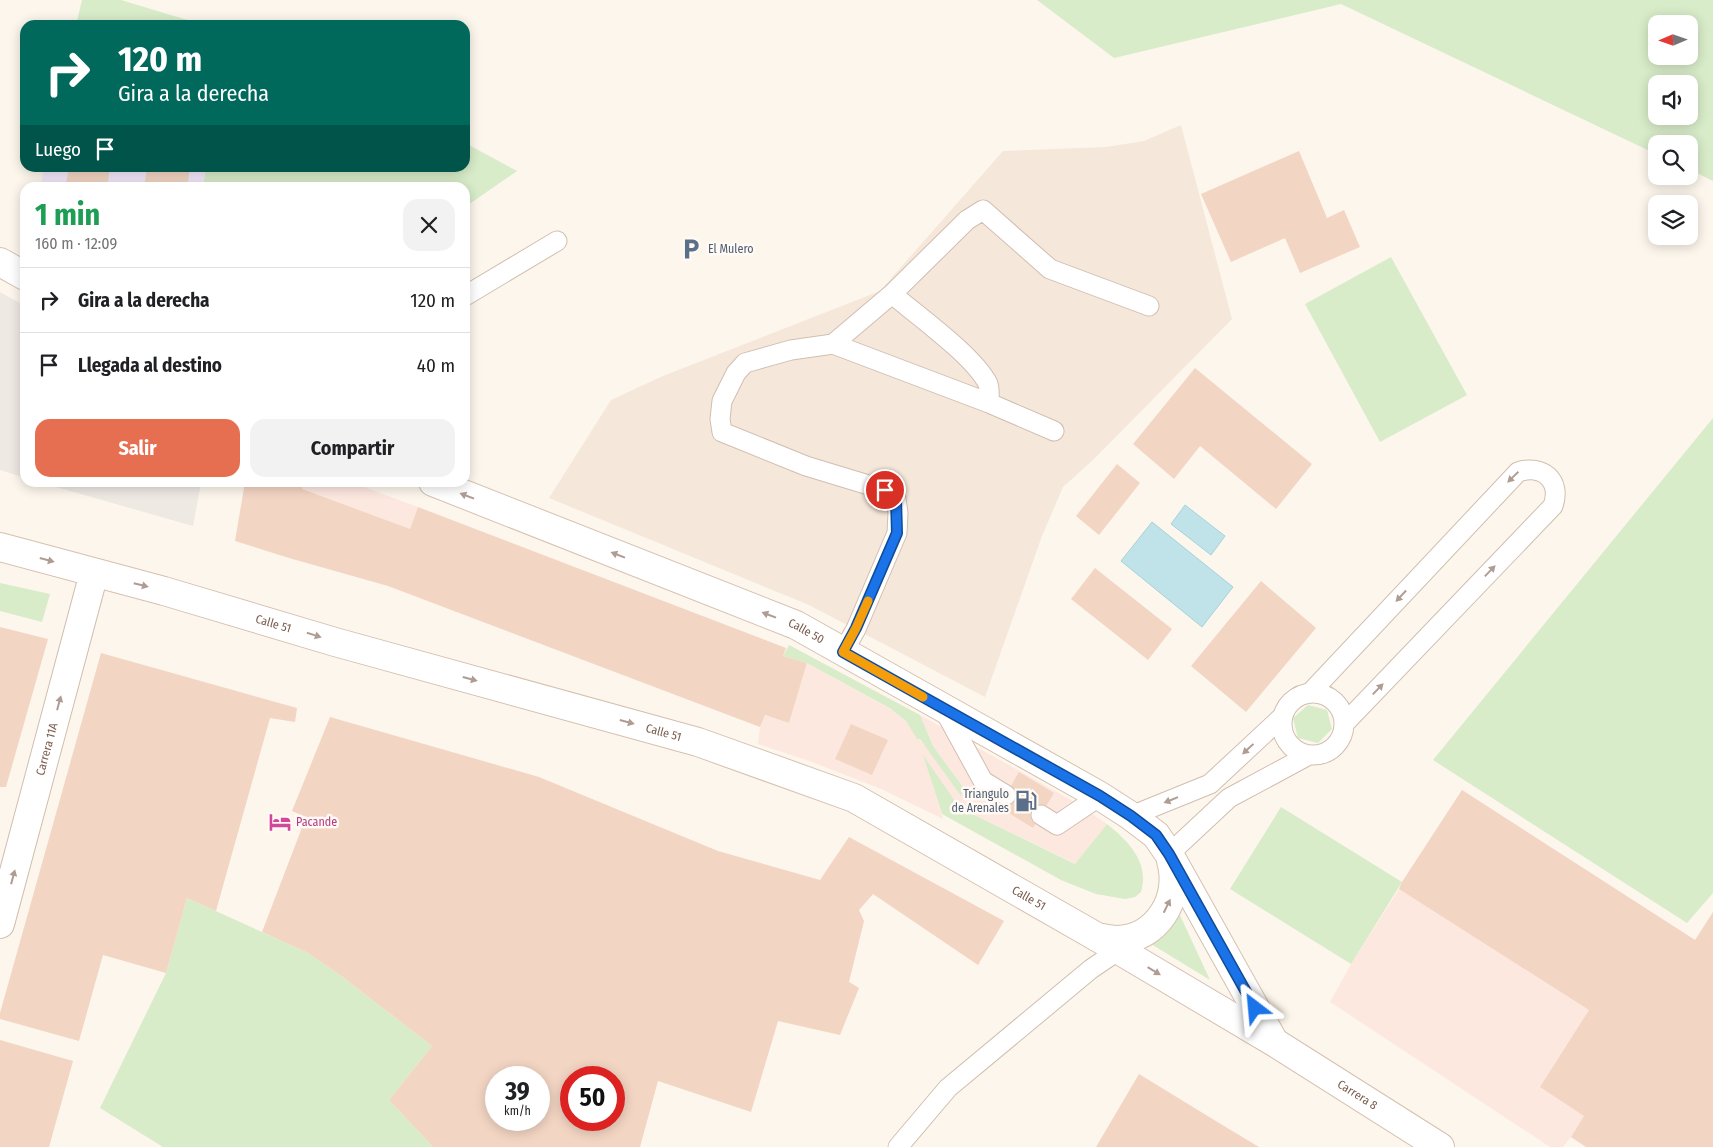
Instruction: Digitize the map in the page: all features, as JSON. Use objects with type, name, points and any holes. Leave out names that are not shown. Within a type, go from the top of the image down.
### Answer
[{"type":"main road","points":[[0,262],[20,273]]},
{"type":"main road","name":"Calle 50","points":[[446,487],[796,625],[1100,796],[1131,816],[1156,835],[1169,854],[1274,1042]]},
{"type":"main road","name":"Calle 51","points":[[0,547],[164,591],[335,642],[698,742],[854,798],[1108,943],[1274,1042]]},
{"type":"main road","name":"Carrera 11A","points":[[0,924],[94,573]]},
{"type":"main road","points":[[1108,943],[1136,936],[1153,926],[1166,911],[1173,893],[1175,873],[1169,854]]},
{"type":"main road","name":"Carrera 8","points":[[1274,1042],[1440,1147]]},
{"type":"lane","points":[[833,344],[892,294],[967,220],[983,210],[1050,269],[1150,306]]},
{"type":"lane","points":[[470,293],[556,241]]},
{"type":"lane","points":[[892,294],[956,347],[981,372],[989,386],[989,403]]},
{"type":"lane","points":[[843,652],[856,628],[897,533],[896,499],[885,490],[806,466],[722,432],[720,419],[722,401],[736,373],[745,362],[791,350],[833,344],[989,403],[1054,431]]},
{"type":"lane","points":[[1311,692],[1518,472],[1533,469],[1541,471],[1548,476],[1554,484],[1556,495],[1553,506],[1344,724]]},
{"type":"lane","points":[[1131,816],[1210,784],[1283,716],[1289,704],[1299,696],[1311,692],[1324,694],[1335,701],[1342,711],[1344,724],[1342,737],[1334,747],[1322,754],[1309,755],[1229,798],[1169,854]]},
{"type":"lane","points":[[943,708],[982,781],[1006,795]]},
{"type":"lane","points":[[1283,716],[1283,729],[1288,741],[1297,750],[1309,755]]},
{"type":"lane","points":[[1041,815],[1058,825],[1100,796]]},
{"type":"lane","points":[[898,1147],[948,1088],[1091,969],[1108,943]]},
{"type":"shaded area","points":[[1181,125],[1232,319],[1093,460],[1063,487],[1042,536],[985,697],[809,605],[549,498],[611,400],[663,376],[880,291],[1003,151],[1106,147],[1144,141]]},
{"type":"shaded area","points":[[470,146],[517,171],[470,204],[470,182],[41,182],[43,172],[470,172]]},
{"type":"shaded area","points":[[0,292],[20,303],[20,476],[0,470]]},
{"type":"shaded area","points":[[56,487],[200,487],[193,526]]},
{"type":"shaded area","points":[[302,487],[364,487],[418,507],[410,529],[289,558]]},
{"type":"shaded area","points":[[807,663],[899,714],[912,728],[917,739],[963,787],[933,746],[920,715],[1078,804],[1107,824],[1076,864],[960,808],[924,757],[943,819],[881,789],[812,762],[758,744],[760,727],[765,715],[789,723]]},
{"type":"shaded area","points":[[1462,790],[1695,940],[1563,1147],[1550,1147],[1330,1002],[1351,964],[1402,882]]},
{"type":"green space","points":[[82,0],[121,0],[187,20],[77,20]]},
{"type":"green space","points":[[1037,0],[1713,0],[1713,181],[1698,174],[1698,135],[1648,135],[1648,150],[1341,4],[1114,58]]},
{"type":"green space","points":[[470,146],[517,171],[470,204],[470,182],[204,182],[205,172],[470,172]]},
{"type":"green space","points":[[1391,257],[1467,395],[1380,442],[1305,304]]},
{"type":"green space","points":[[1713,418],[1713,893],[1687,923],[1433,760]]},
{"type":"green space","points":[[0,583],[50,594],[42,622],[0,611]]},
{"type":"green space","points":[[789,645],[920,715],[933,746],[963,787],[961,796],[920,739],[917,739],[906,721],[891,709],[807,663],[783,656]]},
{"type":"green space","points":[[1308,705],[1327,710],[1332,729],[1318,743],[1298,738],[1293,718]]},
{"type":"green space","points":[[923,755],[960,808],[1075,864],[1107,824],[1129,845],[1140,862],[1143,881],[1141,892],[1135,897],[1125,899],[1096,894],[1061,880],[942,814]]},
{"type":"green space","points":[[1281,807],[1402,882],[1351,964],[1230,889]]},
{"type":"green space","points":[[187,898],[308,953],[344,978],[432,1046],[389,1100],[433,1147],[163,1147],[100,1108],[166,973]]},
{"type":"green space","points":[[1179,913],[1210,980],[1143,939]]},
{"type":"water","points":[[1185,505],[1225,536],[1211,555],[1171,524]]},
{"type":"water","points":[[1152,522],[1233,587],[1202,627],[1121,561]]},
{"type":"building","points":[[1299,151],[1327,218],[1344,210],[1360,247],[1300,273],[1285,238],[1231,262],[1201,194]]},
{"type":"building","points":[[68,172],[109,172],[108,182],[66,182]]},
{"type":"building","points":[[146,172],[189,172],[188,182],[145,182]]},
{"type":"building","points":[[1195,368],[1312,464],[1276,509],[1200,446],[1174,479],[1133,444]]},
{"type":"building","points":[[1117,464],[1140,483],[1099,535],[1076,516]]},
{"type":"building","points":[[244,487],[302,487],[302,489],[410,529],[418,507],[786,648],[783,656],[807,663],[789,723],[765,715],[760,727],[388,586],[235,541]]},
{"type":"building","points":[[1095,568],[1172,629],[1148,660],[1071,599]]},
{"type":"building","points":[[1261,581],[1316,628],[1246,712],[1191,666]]},
{"type":"building","points":[[0,627],[48,639],[6,787],[0,787]]},
{"type":"building","points":[[101,653],[297,708],[295,722],[270,718],[216,911],[187,898],[166,973],[103,955],[79,1041],[0,1019],[0,1013]]},
{"type":"building","points":[[330,717],[539,777],[718,851],[820,880],[849,837],[1004,921],[978,965],[873,894],[859,910],[864,921],[849,982],[859,988],[840,1035],[778,1021],[751,1112],[658,1081],[640,1147],[433,1147],[389,1100],[432,1046],[344,978],[308,953],[262,932],[306,817],[292,811]]},
{"type":"building","points":[[851,724],[888,740],[872,775],[835,759]]},
{"type":"building","name":"Triangulo de Arenales","points":[[1019,772],[1054,793],[1033,828],[999,807]]},
{"type":"building","points":[[1462,790],[1695,940],[1713,912],[1713,1147],[1586,1147],[1571,1137],[1584,1116],[1540,1087],[1589,1010],[1399,889]]},
{"type":"building","points":[[0,1040],[73,1061],[49,1147],[0,1147]]},
{"type":"building","points":[[1139,1074],[1224,1126],[1259,1147],[1096,1147]]},
{"type":"slow traffic","points":[[868,601],[843,652],[923,697]]},
{"type":"place","name":"El Mulero","points":[[691,249]]},
{"type":"place","name":"Triangulo de Arenales","points":[[1026,801]]},
{"type":"place","name":"Pacande","points":[[280,822]]},
{"type":"route","points":[[885,490],[896,499],[898,513],[897,533],[856,628],[843,652],[1100,796],[1156,835],[1169,854],[1255,1008]]}]
